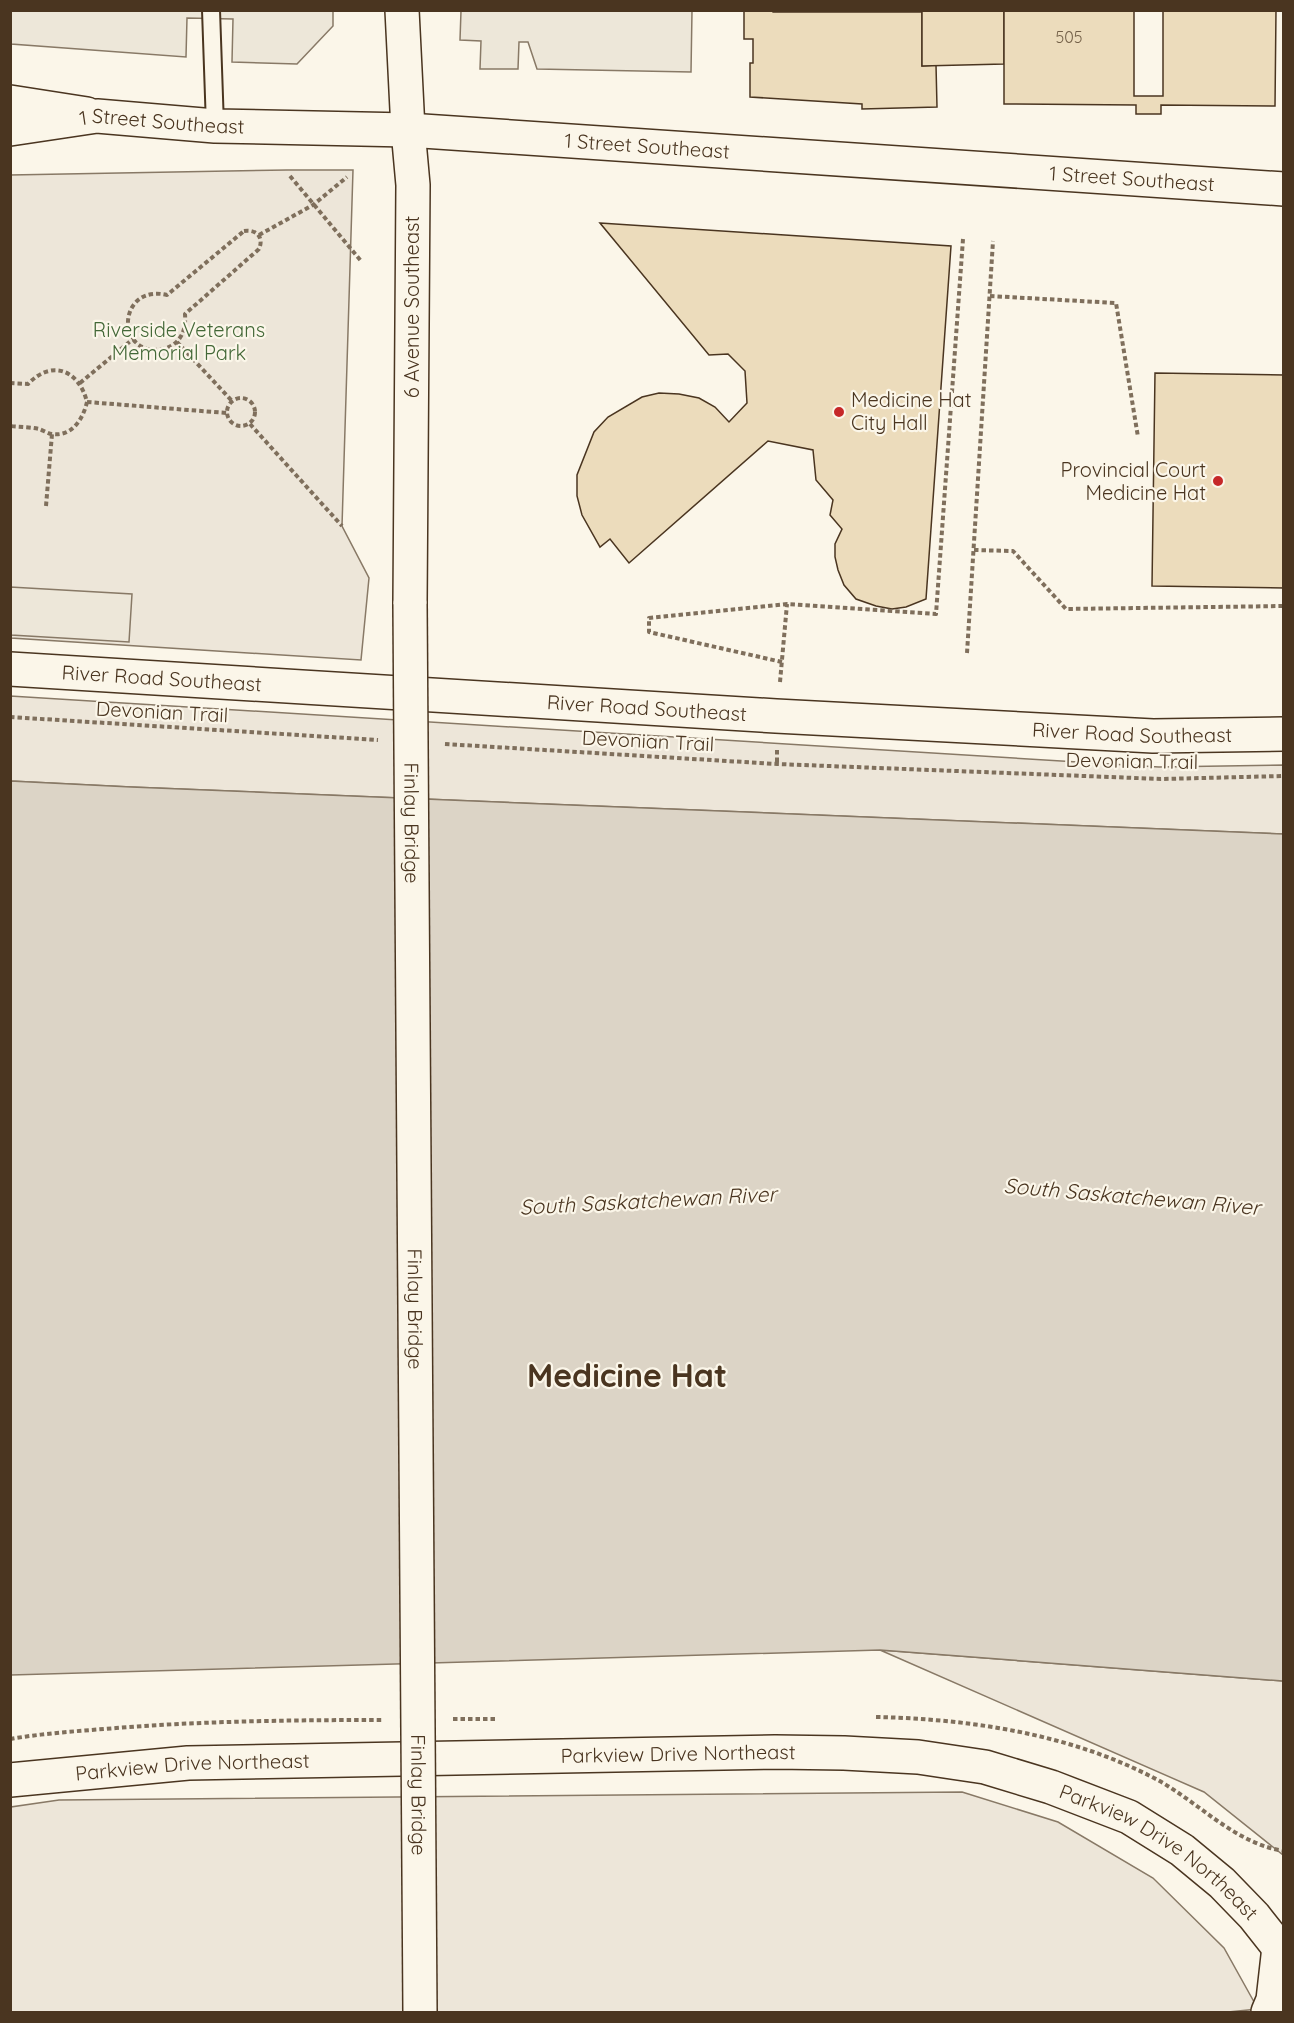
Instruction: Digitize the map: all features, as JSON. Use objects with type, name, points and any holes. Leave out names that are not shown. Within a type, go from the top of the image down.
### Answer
[{"type":"street","name":"6 Avenue Southeast","points":[[402,10],[413,185],[410,604]]},
{"type":"street","points":[[10,102],[97,116]]},
{"type":"street","name":"1 Street Southeast","points":[[10,129],[97,116],[215,126],[408,130],[1284,189]]},
{"type":"street","name":"Finlay Bridge","points":[[410,604],[420,2013]]},
{"type":"street","name":"River Road Southeast","points":[[10,669],[776,716],[1153,736],[1284,734]]},
{"type":"street","name":"Parkview Drive Northeast","points":[[10,1780],[188,1764],[775,1752],[918,1757],[986,1767],[1051,1787],[1129,1817],[1182,1850],[1222,1883],[1254,1916],[1281,1951]]},
{"type":"street","points":[[1268,2013],[1273,2000],[1281,1951]]},
{"type":"lane","points":[[212,10],[215,126]]},
{"type":"path","points":[[290,176],[361,261]]},
{"type":"path","points":[[258,235],[313,205],[347,177]]},
{"type":"path","points":[[244,231],[252,231],[258,235],[261,242],[257,252],[184,314],[183,334],[177,342],[169,348],[150,350],[133,339],[129,331],[129,312],[140,297],[158,292],[167,295],[244,231]]},
{"type":"path","points":[[787,604],[782,662],[649,632],[649,618],[787,604],[936,614],[963,239]]},
{"type":"path","points":[[967,653],[993,241]]},
{"type":"path","points":[[990,296],[1116,303],[1138,436]]},
{"type":"path","points":[[80,382],[133,339]]},
{"type":"path","points":[[177,342],[232,401]]},
{"type":"path","points":[[10,383],[28,384],[44,372],[64,371],[80,382],[87,402],[80,422],[72,429],[52,434],[39,429],[10,426]]},
{"type":"path","points":[[241,398],[249,400],[255,408],[255,417],[250,424],[239,426],[231,422],[227,412],[232,401],[241,398]]},
{"type":"path","points":[[87,402],[227,412]]},
{"type":"path","points":[[250,424],[342,526]]},
{"type":"path","points":[[46,506],[52,434]]},
{"type":"path","points":[[974,550],[1013,551],[1066,609],[1284,606]]},
{"type":"path","name":"Devonian Trail","points":[[10,717],[388,740]]},
{"type":"path","name":"Devonian Trail","points":[[435,743],[777,764],[1137,778],[1284,776]]},
{"type":"green space","name":"Riverside Veterans Memorial Park","points":[[353,170],[342,526],[369,578],[361,660],[11,638],[10,175]]},
{"type":"green space","points":[[10,696],[1159,767],[1283,765],[1283,834],[11,781]]},
{"type":"green space","points":[[880,1650],[1283,1681],[1283,1855],[1204,1792]]},
{"type":"green space","points":[[962,1792],[1058,1822],[1153,1878],[1224,1948],[1258,2009],[1228,2012],[11,2012],[11,1807],[59,1800]]},
{"type":"shaded area","points":[[333,10],[333,26],[297,64],[232,62],[233,19],[187,18],[186,57],[11,44],[10,11]]},
{"type":"shaded area","points":[[461,11],[692,11],[691,72],[537,69],[528,42],[519,42],[518,69],[480,69],[481,41],[460,40]]},
{"type":"shaded area","points":[[10,587],[132,594],[129,642],[11,635]]},
{"type":"water","name":"South Saskatchewan River","points":[[10,781],[1283,834],[1283,1681],[880,1650],[11,1675]]},
{"type":"building","points":[[744,10],[922,12],[922,66],[936,65],[937,107],[862,109],[862,104],[750,97],[753,39],[744,39]]},
{"type":"building","points":[[922,10],[1004,10],[1004,64],[922,66]]},
{"type":"building","points":[[1004,10],[1134,10],[1134,96],[1163,96],[1163,10],[1276,10],[1275,106],[1161,105],[1161,114],[1136,114],[1136,105],[1004,104]]},
{"type":"building","name":"Medicine Hat City Hall","points":[[600,223],[951,246],[926,599],[906,607],[892,609],[856,599],[844,585],[838,570],[835,544],[842,529],[830,515],[833,500],[816,480],[813,450],[768,441],[629,563],[610,539],[600,547],[582,515],[577,496],[577,475],[594,432],[608,417],[642,397],[659,393],[699,398],[715,407],[729,422],[747,403],[745,371],[728,354],[709,355]]},
{"type":"building","name":"Provincial Court Medicine Hat","points":[[1155,373],[1284,375],[1284,588],[1152,586]]},
{"type":"place","name":"Medicine Hat City Hall","points":[[839,412]]},
{"type":"place","name":"Provincial Court Medicine Hat","points":[[1218,481]]},
{"type":"district","name":"Medicine Hat","points":[[627,1376]]}]
